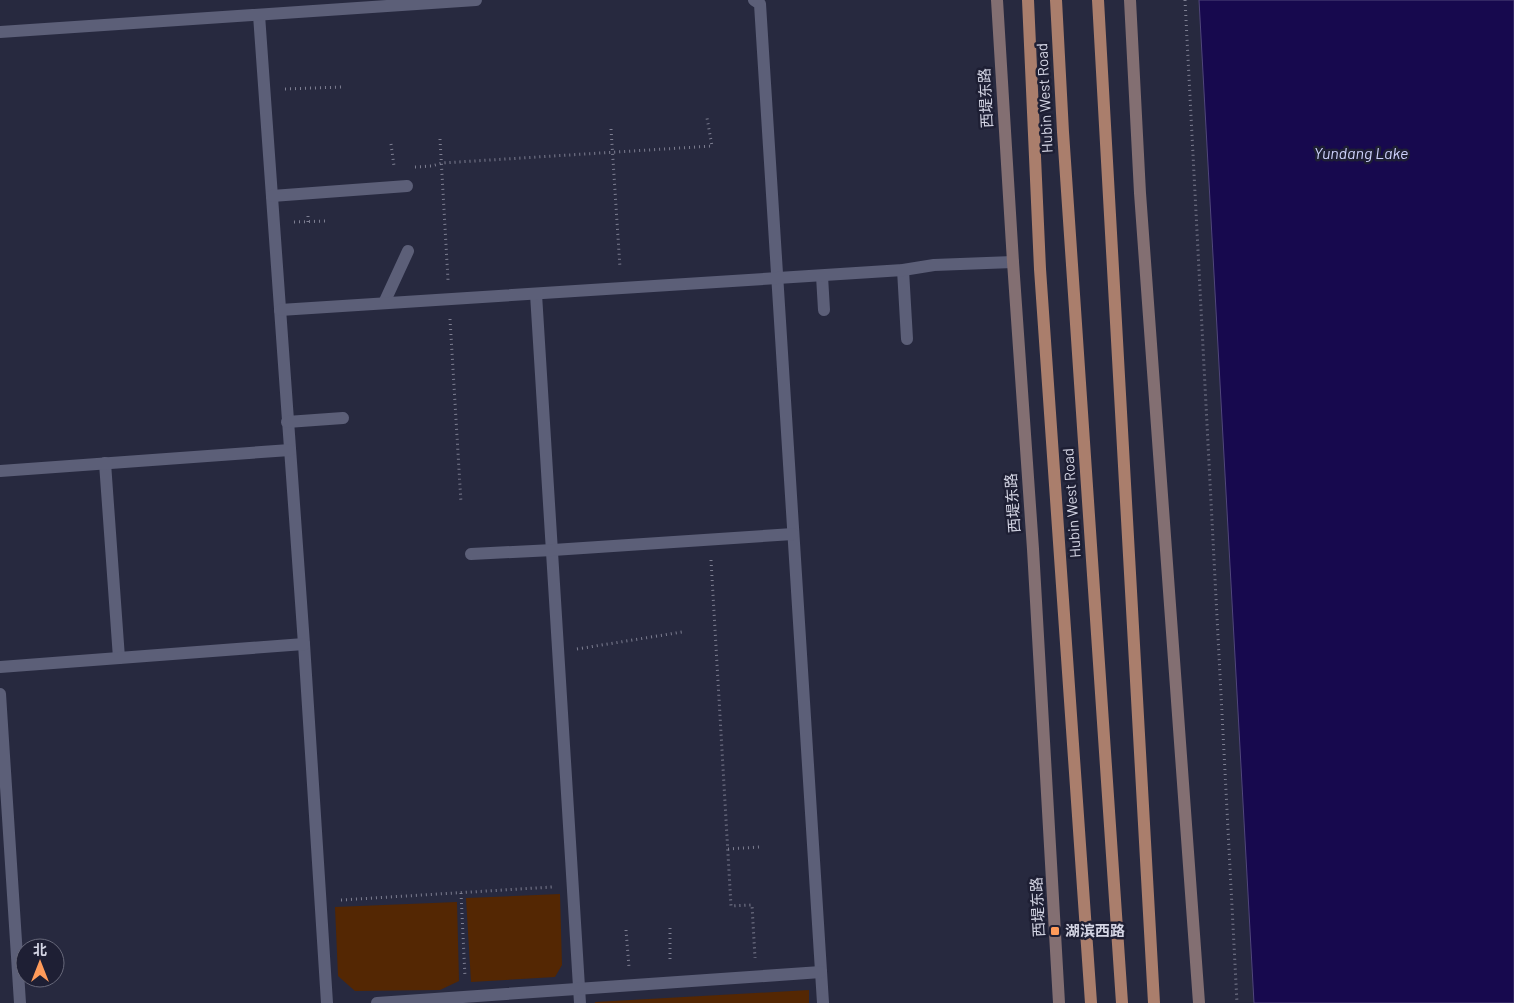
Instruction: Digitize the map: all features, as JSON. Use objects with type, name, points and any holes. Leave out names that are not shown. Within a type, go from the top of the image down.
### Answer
[{"type":"main road","name":"西堤东路","points":[[997,0],[1060,1003]]},
{"type":"main road","points":[[1028,0],[1040,269],[1091,1003]]},
{"type":"main road","name":"Hubin West Road","points":[[1056,0],[1063,132],[1122,1003]]},
{"type":"main road","points":[[1098,0],[1154,1003]]},
{"type":"main road","points":[[1130,0],[1140,193],[1199,1003]]},
{"type":"lane","points":[[0,32],[476,0]]},
{"type":"lane","points":[[754,0],[760,4],[823,1003]]},
{"type":"lane","points":[[260,15],[327,1003]]},
{"type":"lane","points":[[272,196],[407,186]]},
{"type":"lane","points":[[384,303],[408,251]]},
{"type":"lane","points":[[280,310],[822,276],[903,270],[934,265],[1013,262]]},
{"type":"lane","points":[[903,270],[907,338]]},
{"type":"lane","points":[[822,276],[824,310]]},
{"type":"lane","points":[[536,294],[580,1003]]},
{"type":"lane","points":[[288,422],[343,418]]},
{"type":"lane","points":[[0,471],[290,450]]},
{"type":"lane","points":[[105,463],[119,658]]},
{"type":"lane","points":[[471,554],[793,534]]},
{"type":"lane","points":[[0,667],[304,644]]},
{"type":"lane","points":[[0,694],[3,799],[20,1003]]},
{"type":"lane","points":[[377,1003],[461,999],[821,972]]},
{"type":"path","points":[[1185,0],[1237,1003]]},
{"type":"path","points":[[264,90],[342,87]]},
{"type":"path","points":[[413,167],[432,166],[442,163],[712,146],[707,118]]},
{"type":"path","points":[[611,129],[622,288]]},
{"type":"path","points":[[391,144],[394,169]]},
{"type":"path","points":[[308,193],[308,222]]},
{"type":"path","points":[[274,222],[327,221]]},
{"type":"path","points":[[710,539],[731,906],[752,905],[756,977]]},
{"type":"path","points":[[559,652],[682,632]]},
{"type":"path","points":[[728,849],[759,847]]},
{"type":"path","points":[[320,902],[572,886]]},
{"type":"path","points":[[460,893],[461,999]]},
{"type":"path","points":[[670,928],[670,983]]},
{"type":"path","points":[[626,930],[631,986]]},
{"type":"shaded area","points":[[560,894],[562,965],[555,977],[471,982],[466,898]]},
{"type":"shaded area","points":[[457,902],[459,981],[440,990],[355,991],[338,976],[335,907]]},
{"type":"shaded area","points":[[809,990],[809,1003],[595,1003],[595,1002]]},
{"type":"water","name":"Yundang Lake","points":[[1199,0],[1514,0],[1514,1003],[1254,1003]]},
{"type":"place","name":"湖滨西路","points":[[1055,931]]}]
